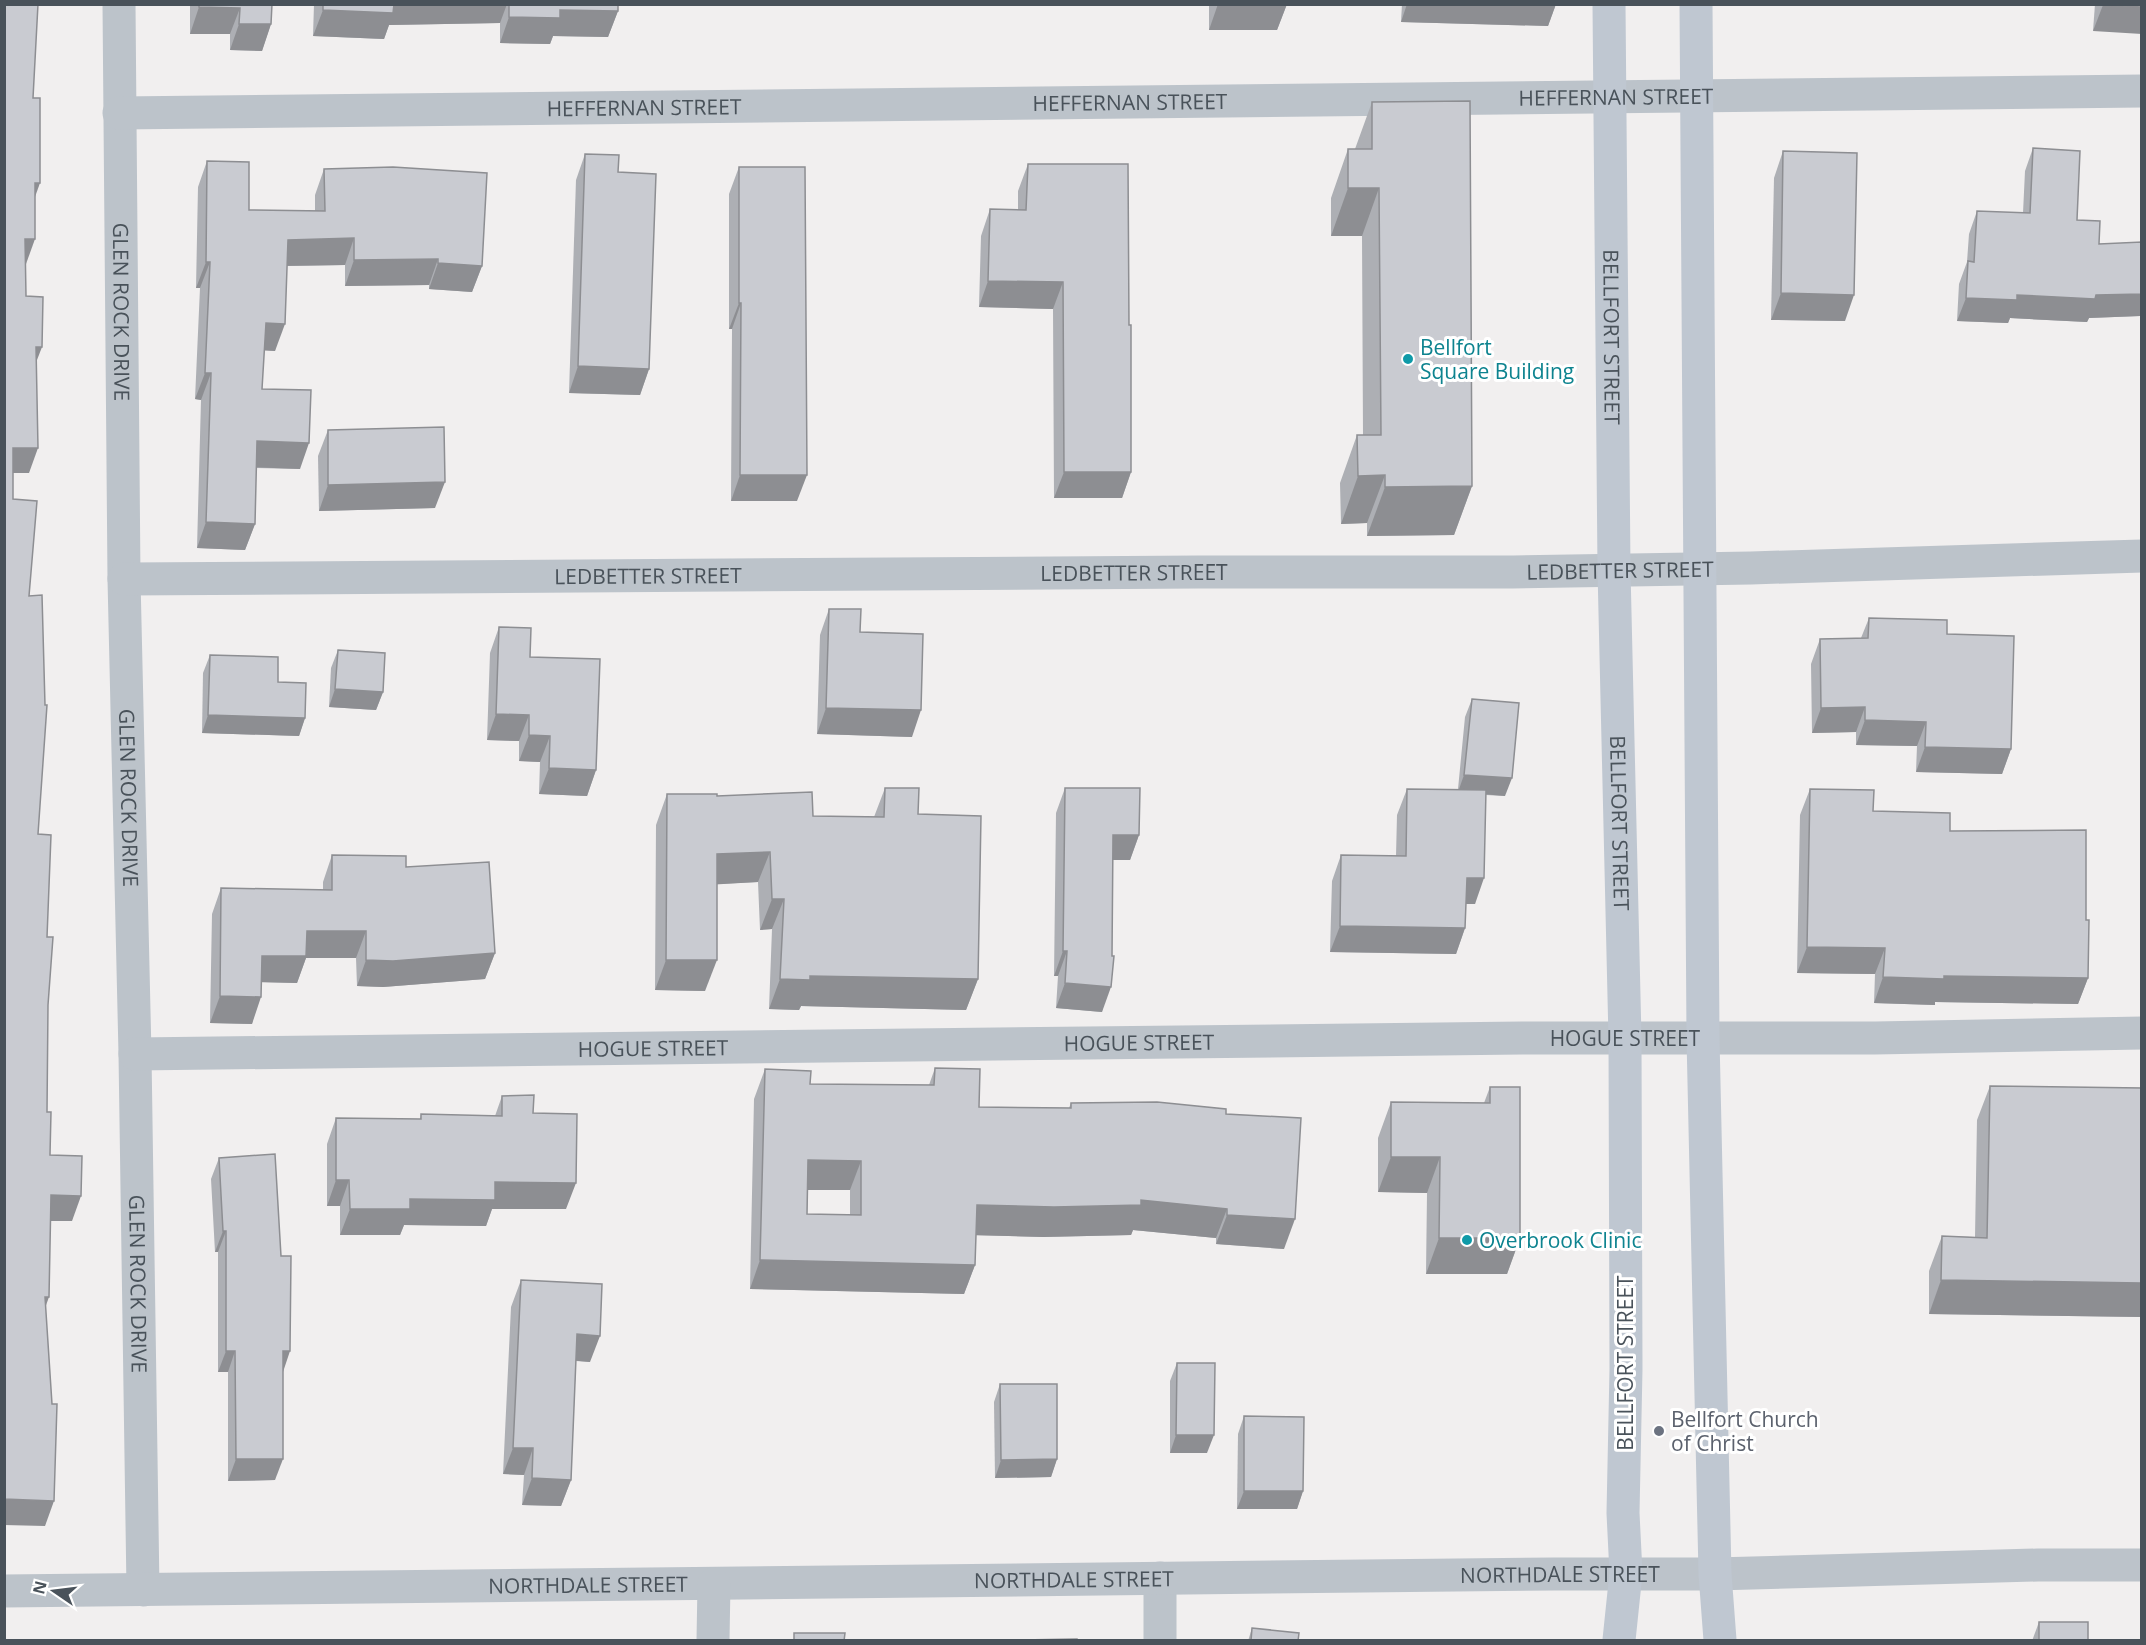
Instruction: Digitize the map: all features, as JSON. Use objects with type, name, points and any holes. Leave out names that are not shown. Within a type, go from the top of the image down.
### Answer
[{"type":"main road","name":"BELLFORT STREET","points":[[1609,4],[1614,570],[1625,1039],[1626,1369],[1623,1513],[1626,1573],[1619,1641]]},
{"type":"main road","points":[[1696,4],[1703,1038],[1714,1574],[1720,1641]]},
{"type":"street","name":"GLEN ROCK DRIVE","points":[[119,4],[124,579],[135,1054],[143,1590]]},
{"type":"street","name":"HEFFERNAN STREET","points":[[119,113],[2142,91]]},
{"type":"street","name":"LEDBETTER STREET","points":[[124,579],[1614,570],[2142,556]]},
{"type":"street","name":"HOGUE STREET","points":[[135,1054],[1533,1038],[1875,1038],[2142,1033]]},
{"type":"street","name":"NORTHDALE STREET","points":[[4,1591],[1626,1573],[1714,1574],[2038,1565],[2142,1565]]},
{"type":"street","points":[[1160,1578],[1160,1641]]},
{"type":"street","points":[[713,1641],[714,1584]]},
{"type":"building","points":[[4,4],[38,4],[33,98],[40,98],[40,183],[35,183],[35,239],[25,239],[26,296],[43,297],[42,347],[36,347],[38,448],[13,448],[13,499],[37,501],[29,596],[42,595],[45,705],[47,705],[38,834],[51,835],[47,937],[53,937],[48,1005],[47,1112],[51,1112],[50,1155],[82,1156],[81,1196],[51,1195],[49,1297],[45,1297],[52,1404],[57,1404],[54,1501],[4,1499]]},
{"type":"building","points":[[199,4],[272,4],[271,24],[239,24],[240,8],[199,7]]},
{"type":"building","points":[[323,4],[394,4],[393,13],[323,10]]},
{"type":"building","points":[[509,4],[618,4],[618,11],[560,10],[560,18],[509,17]]},
{"type":"building","points":[[2103,4],[2142,4],[2142,7],[2103,5]]},
{"type":"building","name":"Bellfort Square Building","points":[[1470,101],[1472,486],[1385,487],[1385,475],[1358,476],[1357,435],[1381,435],[1379,188],[1348,188],[1348,149],[1372,149],[1372,102]]},
{"type":"building","points":[[2033,148],[2080,151],[2077,220],[2100,221],[2099,244],[2142,242],[2142,294],[2096,295],[2095,299],[2017,295],[2017,300],[1966,298],[1968,261],[1974,262],[1977,211],[2030,213]]},
{"type":"building","points":[[1783,151],[1857,153],[1854,295],[1781,293]]},
{"type":"building","points":[[585,154],[619,155],[618,172],[656,174],[649,369],[578,366]]},
{"type":"building","points":[[207,161],[249,162],[249,210],[325,211],[324,169],[393,167],[487,173],[482,266],[438,263],[438,259],[354,260],[354,238],[288,240],[285,324],[266,323],[262,389],[311,390],[309,443],[257,441],[255,524],[206,522],[211,373],[205,373],[210,262],[206,262]]},
{"type":"building","points":[[1028,164],[1128,164],[1131,472],[1064,472],[1063,282],[988,281],[990,209],[1026,210]]},
{"type":"building","points":[[739,167],[805,167],[807,475],[740,475]]},
{"type":"building","points":[[444,427],[445,482],[328,485],[328,430]]},
{"type":"building","points":[[829,609],[861,609],[860,632],[923,634],[921,710],[826,708]]},
{"type":"building","points":[[1869,618],[1947,620],[1947,634],[2014,636],[2011,749],[1925,747],[1926,722],[1865,720],[1865,707],[1821,708],[1820,639],[1868,638]]},
{"type":"building","points":[[499,627],[531,628],[530,657],[600,659],[596,770],[549,768],[550,736],[529,735],[529,715],[496,714]]},
{"type":"building","points":[[338,650],[385,653],[383,692],[335,689]]},
{"type":"building","points":[[210,655],[278,657],[278,682],[306,683],[305,718],[208,715]]},
{"type":"building","points":[[1472,699],[1519,703],[1512,778],[1464,775]]},
{"type":"building","points":[[885,788],[919,788],[918,814],[981,816],[978,979],[810,976],[810,980],[780,979],[784,899],[772,899],[770,852],[717,854],[717,960],[666,960],[667,794],[717,794],[717,796],[812,792],[813,816],[884,817]]},
{"type":"building","points":[[1065,788],[1140,788],[1139,835],[1113,835],[1112,956],[1114,956],[1111,987],[1065,983],[1067,951],[1063,951]]},
{"type":"building","points":[[1407,789],[1486,790],[1484,878],[1467,878],[1465,928],[1340,926],[1341,855],[1406,856]]},
{"type":"building","points":[[1810,789],[1874,790],[1873,811],[1950,813],[1950,831],[2086,830],[2088,978],[1883,977],[1885,948],[1807,947]]},
{"type":"building","points":[[332,855],[406,856],[406,867],[489,862],[495,953],[393,961],[366,960],[366,931],[307,931],[306,956],[262,956],[261,997],[220,996],[221,888],[332,890]]},
{"type":"building","points":[[935,1068],[980,1069],[979,1107],[1071,1108],[1071,1103],[1157,1102],[1226,1109],[1226,1114],[1301,1118],[1295,1219],[1227,1215],[1227,1209],[1141,1200],[1141,1205],[1054,1207],[977,1205],[975,1265],[760,1260],[765,1069],[811,1071],[810,1084],[934,1085]],"holes":[[[808,1160],[861,1161],[861,1215],[807,1214]]]},
{"type":"building","points":[[1990,1086],[2142,1088],[2142,1283],[1941,1280],[1942,1236],[1987,1238]]},
{"type":"building","points":[[1490,1087],[1520,1087],[1520,1238],[1439,1238],[1440,1157],[1391,1157],[1391,1102],[1490,1103]]},
{"type":"building","points":[[534,1095],[533,1113],[577,1114],[576,1183],[495,1182],[495,1200],[410,1199],[410,1209],[350,1209],[349,1180],[336,1180],[336,1118],[421,1119],[421,1114],[502,1116],[502,1096]]},
{"type":"building","points":[[275,1154],[281,1256],[291,1256],[290,1351],[283,1351],[283,1459],[236,1459],[235,1351],[226,1351],[226,1231],[223,1231],[219,1158]]},
{"type":"building","points":[[521,1280],[602,1284],[600,1336],[577,1334],[571,1480],[532,1478],[533,1448],[513,1448]]},
{"type":"building","points":[[1177,1363],[1215,1363],[1214,1435],[1176,1435]]},
{"type":"building","points":[[1000,1384],[1057,1384],[1057,1459],[1001,1460]]},
{"type":"building","points":[[1244,1416],[1304,1417],[1303,1491],[1244,1491]]},
{"type":"building","points":[[2039,1622],[2088,1622],[2088,1641],[2039,1641]]},
{"type":"building","points":[[1252,1628],[1299,1633],[1298,1641],[1251,1641]]},
{"type":"building","points":[[794,1633],[845,1633],[844,1641],[794,1641]]},
{"type":"building","points":[[1077,1639],[1077,1641],[1020,1640]]},
{"type":"place","name":"Bellfort Square Building","points":[[1408,359]]},
{"type":"place","name":"Overbrook Clinic","points":[[1467,1240]]},
{"type":"place","name":"Bellfort Church of Christ","points":[[1659,1431]]}]
